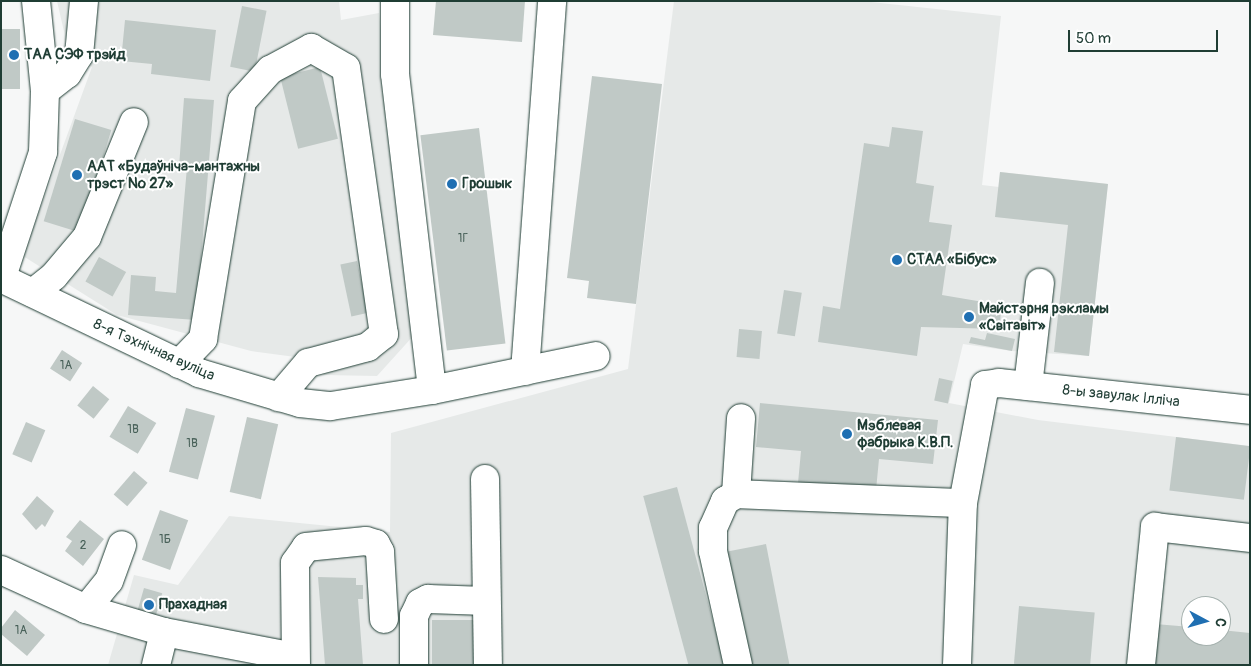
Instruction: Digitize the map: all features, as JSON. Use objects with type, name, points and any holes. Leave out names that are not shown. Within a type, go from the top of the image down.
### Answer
[{"type":"street","points":[[1,279],[43,152],[45,91],[36,1]]},
{"type":"street","points":[[45,91],[67,74],[79,55],[84,1]]},
{"type":"street","points":[[395,1],[395,74],[432,390]]},
{"type":"street","points":[[525,371],[552,1]]},
{"type":"street","points":[[179,364],[203,339],[242,101],[270,70],[312,48],[346,68],[384,334],[368,347],[308,363],[279,397]]},
{"type":"street","points":[[33,293],[54,276],[87,237],[134,122]]},
{"type":"street","name":"8-я Тэхнічная вуліца","points":[[1,279],[199,374],[279,397],[331,406],[432,390],[596,356]]},
{"type":"street","points":[[1028,386],[1040,283]]},
{"type":"street","name":"8-ы завулак Ілліча","points":[[963,503],[981,394],[985,385],[992,382],[1250,410]]},
{"type":"street","points":[[736,494],[741,418]]},
{"type":"street","points":[[484,479],[488,665]]},
{"type":"street","points":[[738,665],[713,550],[713,528],[718,512],[725,501],[736,494],[963,503],[957,665]]},
{"type":"street","points":[[1141,665],[1155,527],[1250,538]]},
{"type":"street","points":[[1,570],[86,609],[164,632],[295,661],[295,563],[306,547],[366,541],[376,544],[380,552],[384,619]]},
{"type":"street","points":[[86,609],[109,581],[122,544]]},
{"type":"street","points":[[414,665],[414,616],[420,603],[428,599],[486,601]]},
{"type":"street","points":[[156,665],[164,632]]},
{"type":"shaded area","points":[[57,1],[339,1],[341,20],[379,13],[415,334],[377,376],[324,375],[303,358],[251,351],[117,315],[23,256],[92,67],[68,49]]},
{"type":"shaded area","points":[[674,1],[862,1],[1001,16],[982,185],[999,187],[1000,172],[1108,184],[1089,356],[1012,351],[963,344],[949,403],[1038,420],[1250,446],[1250,665],[108,665],[134,575],[178,585],[229,516],[390,532],[391,433],[628,369]]},
{"type":"building","points":[[436,1],[525,1],[522,42],[433,35]]},
{"type":"building","points":[[242,6],[267,11],[255,72],[230,67]]},
{"type":"building","points":[[125,20],[216,30],[210,81],[151,74],[152,64],[121,61]]},
{"type":"building","points":[[1,29],[20,29],[20,89],[1,89]]},
{"type":"building","points":[[320,67],[338,139],[298,149],[280,77]]},
{"type":"building","points":[[592,76],[662,84],[636,304],[587,298],[589,281],[567,278]]},
{"type":"building","points":[[184,98],[214,100],[196,320],[128,315],[131,275],[156,277],[155,291],[176,293],[187,167],[179,167]]},
{"type":"building","name":"ААТ «Будаўніча-мантажны трэст № 27»","points":[[75,119],[111,130],[80,232],[44,221]]},
{"type":"building","name":"СТАА «Бібус»","points":[[892,127],[923,131],[916,183],[934,186],[929,222],[952,225],[942,295],[1001,305],[1000,329],[921,327],[917,356],[818,342],[823,306],[840,309],[864,143],[889,147]]},
{"type":"building","points":[[479,128],[505,343],[447,351],[420,135]]},
{"type":"building","points":[[1000,172],[1108,184],[1089,356],[1054,352],[1068,225],[995,217]]},
{"type":"building","points":[[99,257],[126,272],[113,297],[85,281]]},
{"type":"building","points":[[357,261],[368,313],[351,316],[340,265]]},
{"type":"building","points":[[784,290],[802,293],[795,336],[777,333]]},
{"type":"building","points":[[739,329],[762,331],[759,359],[737,357]]},
{"type":"building","points":[[987,333],[1015,339],[1012,351],[969,343],[971,337],[985,340]]},
{"type":"building","points":[[62,350],[82,363],[70,382],[50,368]]},
{"type":"building","points":[[939,378],[953,381],[948,403],[934,400]]},
{"type":"building","points":[[93,386],[109,399],[94,419],[77,405]]},
{"type":"building","name":"Мэблевая фабрыка К.В.П.","points":[[760,403],[938,420],[933,464],[879,459],[876,490],[798,483],[801,451],[756,447]]},
{"type":"building","points":[[128,406],[156,423],[138,454],[109,437]]},
{"type":"building","points":[[186,408],[215,416],[198,480],[169,472]]},
{"type":"building","points":[[247,417],[278,424],[261,499],[230,492]]},
{"type":"building","points":[[26,422],[45,430],[32,462],[12,454]]},
{"type":"building","points":[[1176,437],[1250,446],[1244,500],[1169,491]]},
{"type":"building","points":[[134,471],[148,483],[127,506],[114,494]]},
{"type":"building","points":[[677,487],[725,665],[688,665],[643,496]]},
{"type":"building","points":[[37,496],[54,511],[45,527],[42,524],[36,530],[22,514]]},
{"type":"building","points":[[160,510],[188,520],[170,570],[142,560]]},
{"type":"building","points":[[80,520],[104,539],[83,566],[65,551],[72,541],[66,537]]},
{"type":"building","points":[[766,544],[789,665],[747,665],[725,552]]},
{"type":"building","points":[[318,577],[356,578],[356,585],[363,585],[363,599],[358,599],[363,665],[325,665]]},
{"type":"building","name":"Прахадная","points":[[144,588],[162,593],[154,623],[135,618]]},
{"type":"building","points":[[1019,606],[1095,613],[1090,665],[1014,664]]},
{"type":"building","points":[[15,610],[45,635],[27,656],[1,634],[1,628]]},
{"type":"building","points":[[432,620],[474,620],[474,665],[432,665]]},
{"type":"building","points":[[1155,624],[1181,626],[1181,646],[1231,646],[1231,631],[1250,633],[1250,665],[1151,665]]},
{"type":"place","name":"ТАА СЭФ трэйд","points":[[14,55]]},
{"type":"place","name":"ААТ «Будаўніча-мантажны трэст № 27»","points":[[77,175]]},
{"type":"place","name":"Грошык","points":[[452,184]]},
{"type":"place","name":"СТАА «Бібус»","points":[[897,260]]},
{"type":"place","name":"Майстэрня рэкламы «Світавіт»","points":[[969,317]]},
{"type":"place","name":"Мэблевая фабрыка К.В.П.","points":[[847,434]]},
{"type":"place","name":"Прахадная","points":[[149,605]]}]
